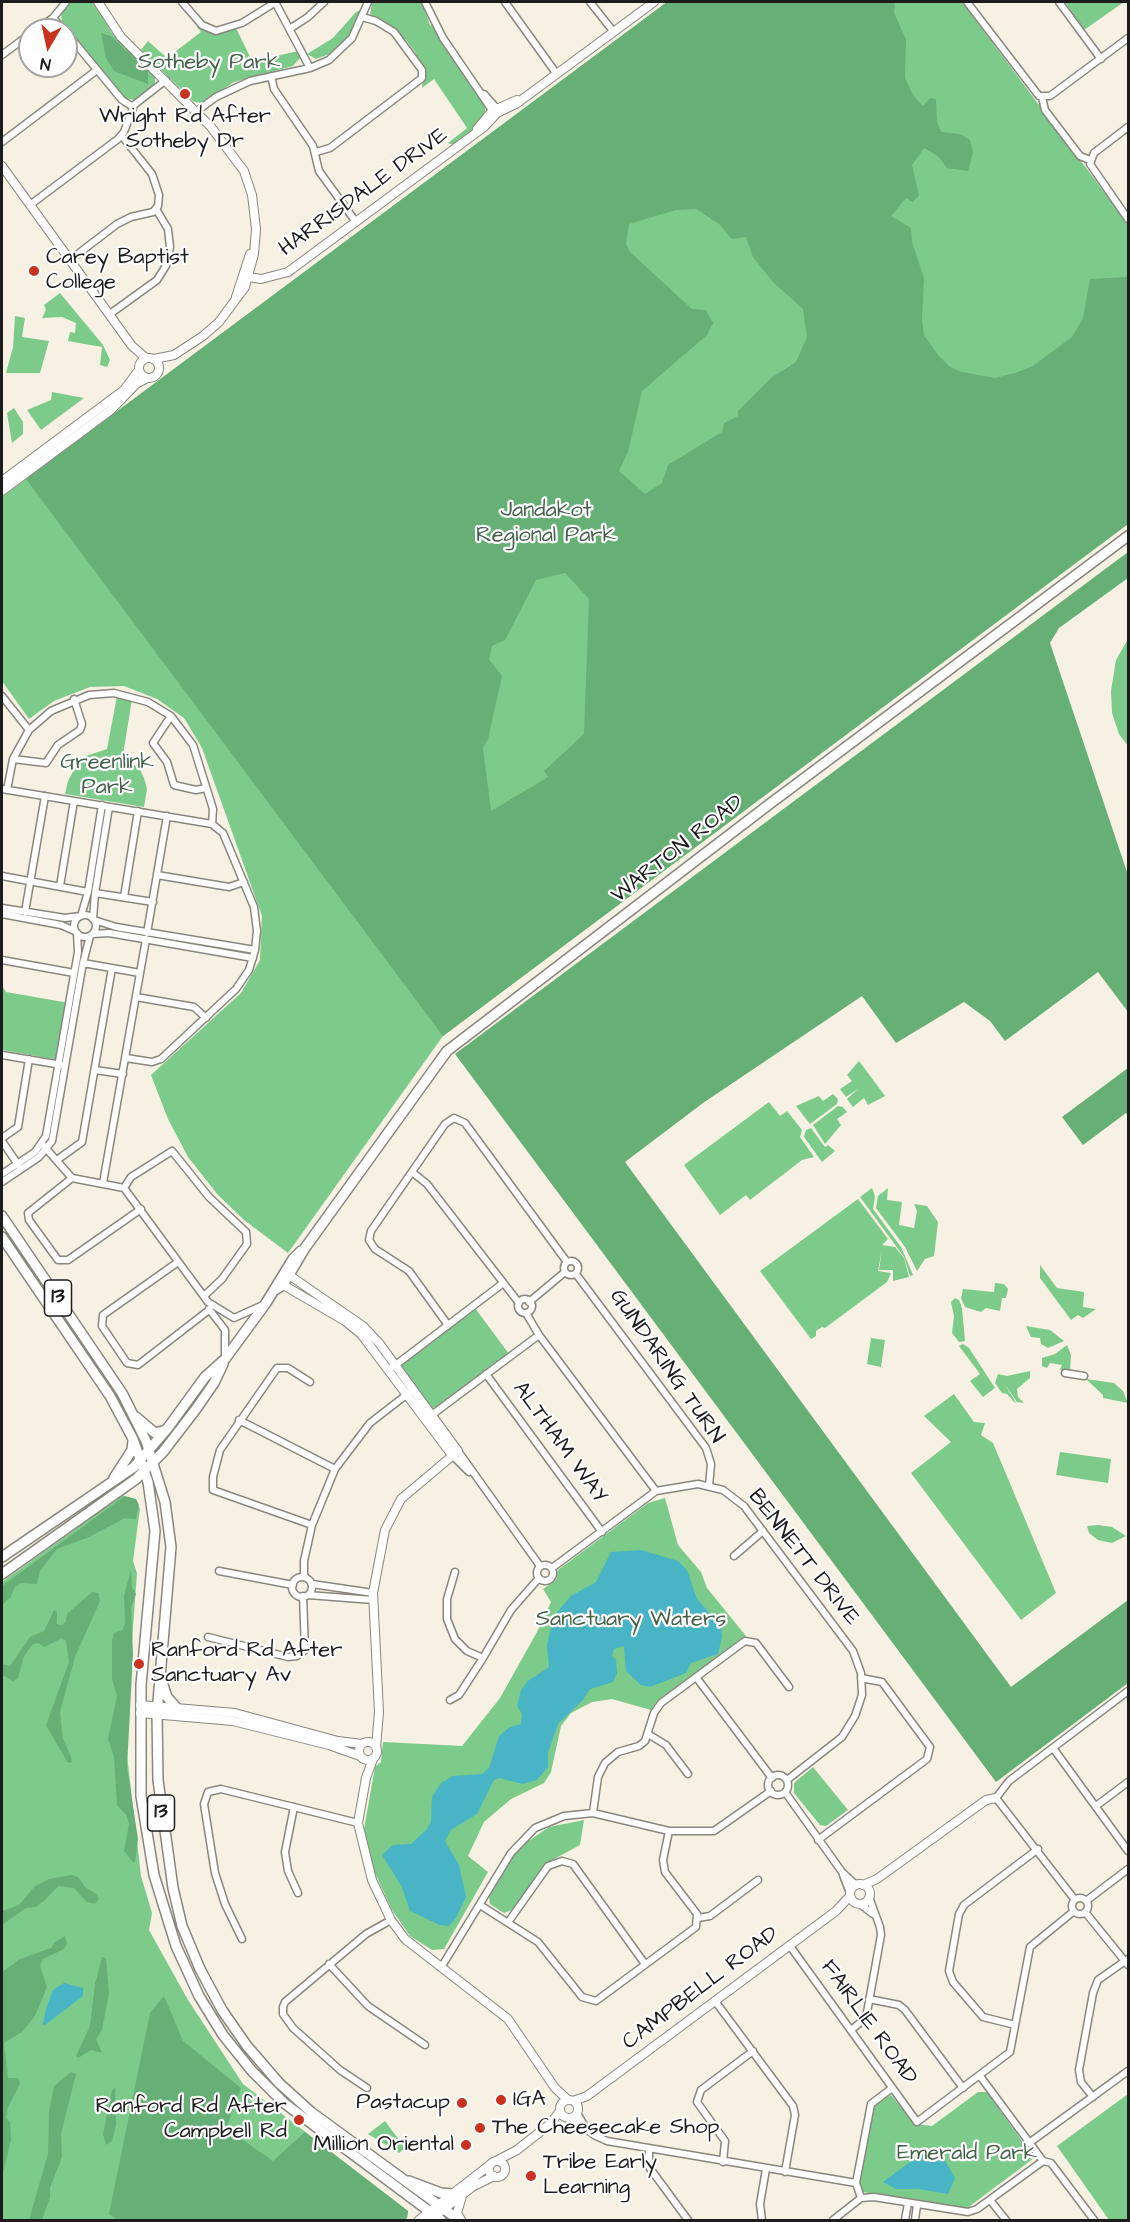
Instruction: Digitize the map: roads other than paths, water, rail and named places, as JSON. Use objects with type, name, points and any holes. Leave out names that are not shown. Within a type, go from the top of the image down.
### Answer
[{"type":"main road","name":"WARTON ROAD","points":[[2,1557],[109,1485],[149,1451],[205,1377],[225,1359],[266,1304],[447,1051],[739,833],[1128,536]]},
{"type":"main road","name":"13","points":[[2,1216],[115,1380],[134,1415],[149,1451],[165,1502],[171,1547],[158,1710],[158,1780],[173,1888],[182,1926],[200,1969],[228,2019],[279,2083],[311,2112],[460,2220]]},
{"type":"main road","name":"13","points":[[2,1237],[83,1353],[133,1439],[144,1471],[154,1516],[154,1560],[140,1709],[141,1796],[154,1875],[163,1912],[199,1996],[231,2044],[284,2103],[434,2217]]},
{"type":"main road","points":[[69,1313],[70,1322],[86,1346],[83,1353]]},
{"type":"main road","name":"WARTON ROAD","points":[[2,1574],[127,1486],[144,1471],[214,1383],[225,1359]]},
{"type":"main road","points":[[134,1415],[155,1433],[167,1429]]},
{"type":"main road","points":[[109,1485],[132,1450],[133,1439]]},
{"type":"main road","points":[[127,1486],[137,1487],[144,1492],[154,1516]]},
{"type":"main road","points":[[160,1676],[164,1690],[176,1707]]},
{"type":"main road","points":[[399,2177],[441,2193],[452,2194]]},
{"type":"street","points":[[53,18],[66,2]]},
{"type":"street","points":[[2,481],[29,466],[111,410],[136,384],[155,376],[169,357],[203,336],[219,322],[235,300],[247,273],[255,242],[253,203],[244,171],[198,111],[124,40],[98,2]]},
{"type":"street","points":[[103,2],[105,14]]},
{"type":"street","points":[[182,2],[202,25],[216,31],[242,24],[276,2],[310,68]]},
{"type":"street","points":[[291,28],[308,17],[324,2]]},
{"type":"street","points":[[198,111],[230,90],[271,76],[310,68],[326,62],[344,48],[352,38],[368,2]]},
{"type":"street","points":[[425,2],[443,38],[496,111]]},
{"type":"street","points":[[505,2],[556,73]]},
{"type":"street","points":[[590,2],[613,31]]},
{"type":"street","name":"HARRISDALE DRIVE","points":[[247,273],[273,277],[288,272],[475,133],[496,111],[520,100],[652,2]]},
{"type":"street","points":[[967,2],[1036,94],[1042,97],[1050,96],[1128,38]]},
{"type":"street","points":[[1059,2],[1101,59]]},
{"type":"street","points":[[315,152],[330,148],[422,78],[422,70],[394,32],[362,16]]},
{"type":"street","points":[[2,55],[18,43]]},
{"type":"street","points":[[78,47],[123,100],[133,107]]},
{"type":"street","points":[[2,142],[97,70]]},
{"type":"street","points":[[271,76],[274,89],[309,138],[319,171],[356,222]]},
{"type":"street","points":[[30,205],[122,136],[133,107],[166,80]]},
{"type":"street","points":[[1042,97],[1043,107],[1080,156],[1090,160]]},
{"type":"street","points":[[1128,127],[1094,153],[1090,160],[1090,169],[1128,218]]},
{"type":"street","points":[[110,314],[157,280],[167,264],[170,247],[168,230],[156,209],[159,195],[152,174],[122,136]]},
{"type":"street","points":[[2,166],[132,346],[139,367],[147,378]]},
{"type":"street","points":[[70,260],[124,220],[156,209]]},
{"type":"street","points":[[132,346],[150,358],[159,368]]},
{"type":"street","points":[[2,491],[29,466],[124,390],[139,367],[150,358],[169,357]]},
{"type":"street","points":[[126,1058],[158,1061],[241,983],[255,950],[256,915],[244,882],[223,833],[212,824],[4,789],[13,759],[29,730],[42,716],[74,699],[102,693],[126,694],[148,702],[171,716],[193,745],[213,809],[212,824]]},
{"type":"street","points":[[2,696],[29,730]]},
{"type":"street","points":[[13,759],[45,763],[58,745],[80,730],[82,724],[74,699]]},
{"type":"street","points":[[171,716],[153,743],[166,762],[174,785],[196,790],[206,788]]},
{"type":"street","points":[[26,912],[45,796]]},
{"type":"street","points":[[60,886],[74,801]]},
{"type":"street","points":[[2,1182],[44,1146],[54,1132],[78,947],[74,924],[81,916],[91,892],[106,806]]},
{"type":"street","points":[[124,897],[138,812]]},
{"type":"street","points":[[103,1183],[167,816]]},
{"type":"street","points":[[157,875],[229,887],[244,882]]},
{"type":"street","points":[[2,876],[153,902]]},
{"type":"street","points":[[62,1065],[83,963],[96,926],[91,892]]},
{"type":"street","points":[[2,908],[65,918],[81,916],[147,936],[253,958]]},
{"type":"street","points":[[2,915],[61,925],[83,937],[109,933],[255,950]]},
{"type":"street","points":[[2,960],[74,973]]},
{"type":"street","points":[[83,963],[140,973]]},
{"type":"street","points":[[57,1160],[82,1142],[112,968]]},
{"type":"street","points":[[136,997],[194,1007],[206,1018]]},
{"type":"street","points":[[2,1055],[62,1065]]},
{"type":"street","points":[[19,1166],[2,1140],[18,1126],[29,1059]]},
{"type":"street","points":[[95,1070],[123,1074]]},
{"type":"street","name":"GUNDARING TURN","points":[[448,1325],[409,1271],[375,1249],[369,1240],[371,1231],[445,1124],[454,1118],[465,1123],[567,1262],[577,1263],[579,1268],[576,1274],[706,1448],[711,1464],[709,1486]]},
{"type":"street","points":[[44,1146],[72,1178],[124,1188],[206,1299],[234,1318],[266,1304]]},
{"type":"street","points":[[124,1188],[134,1175],[172,1151],[209,1197],[246,1232],[248,1244],[206,1299]]},
{"type":"street","points":[[2,1174],[19,1166]]},
{"type":"street","points":[[412,1172],[427,1184],[502,1284],[519,1303],[519,1309],[526,1313],[539,1335],[656,1491]]},
{"type":"street","points":[[72,1178],[28,1213],[29,1220],[58,1260],[68,1260],[141,1209]]},
{"type":"street","points":[[178,1262],[102,1315],[102,1326],[127,1364],[138,1365],[209,1310]]},
{"type":"street","points":[[529,1302],[565,1272],[567,1262]]},
{"type":"street","points":[[565,1272],[571,1275],[576,1274]]},
{"type":"street","points":[[287,1274],[316,1299],[356,1325],[392,1367],[520,1536],[540,1566]]},
{"type":"street","points":[[392,1367],[502,1284]]},
{"type":"street","points":[[279,1286],[316,1299]]},
{"type":"street","points":[[206,1299],[209,1310],[225,1330],[225,1359]]},
{"type":"street","points":[[519,1303],[525,1300],[529,1302]]},
{"type":"street","points":[[526,1313],[531,1308],[529,1302]]},
{"type":"street","points":[[429,1417],[539,1335]]},
{"type":"street","points":[[310,1382],[288,1368],[277,1368],[220,1450],[213,1477],[213,1490],[312,1525]]},
{"type":"street","points":[[1065,1373],[1084,1376]]},
{"type":"street","name":"ALTHAM WAY","points":[[486,1374],[602,1532]]},
{"type":"street","points":[[373,1596],[312,1584],[304,1577],[304,1561],[312,1525],[335,1469],[370,1423],[410,1392]]},
{"type":"street","points":[[239,1420],[335,1469]]},
{"type":"street","points":[[455,1453],[401,1499],[391,1515],[382,1540],[373,1596],[378,1666],[377,1754],[366,1778],[358,1823],[372,1880],[391,1920],[405,1939],[508,2019],[555,2088],[571,2101],[573,2115]]},
{"type":"street","name":"BENNETT DRIVE","points":[[450,1700],[459,1695],[511,1610],[539,1578],[546,1581],[551,1579],[552,1568],[656,1491],[698,1484],[709,1486],[723,1490],[744,1506],[853,1652],[861,1677],[862,1695],[855,1716],[842,1737],[787,1780]]},
{"type":"street","points":[[734,1556],[763,1530]]},
{"type":"street","points":[[539,1578],[537,1570],[540,1566],[546,1564],[552,1568]]},
{"type":"street","points":[[219,1571],[293,1585]]},
{"type":"street","points":[[455,1572],[447,1599],[447,1619],[455,1639],[467,1651],[483,1658]]},
{"type":"street","points":[[304,1577],[297,1579],[293,1585],[295,1593],[305,1596],[373,1596]]},
{"type":"street","points":[[208,1637],[288,1656],[297,1656],[305,1650],[305,1596],[312,1584]]},
{"type":"street","points":[[593,1813],[598,1777],[605,1763],[618,1752],[639,1746],[648,1734],[654,1713],[661,1703],[745,1641],[756,1643],[789,1688]]},
{"type":"street","points":[[696,1677],[772,1778]]},
{"type":"street","points":[[818,1840],[927,1758],[930,1747],[882,1682],[861,1677]]},
{"type":"street","points":[[1075,1900],[1038,1849],[996,1798],[1009,1781],[1128,1691]]},
{"type":"street","points":[[158,1710],[176,1707],[265,1725],[322,1740],[361,1757],[373,1759]]},
{"type":"street","points":[[140,1709],[216,1715]]},
{"type":"street","points":[[366,1778],[359,1749],[379,1723]]},
{"type":"street","points":[[648,1734],[666,1745],[688,1774]]},
{"type":"street","points":[[322,1740],[365,1743],[376,1747]]},
{"type":"street","points":[[1053,1748],[1128,1851]]},
{"type":"street","points":[[778,1775],[787,1780],[788,1787],[785,1792],[779,1795],[771,1791],[769,1786],[772,1778],[778,1775]]},
{"type":"street","points":[[1096,1806],[1128,1782]]},
{"type":"street","points":[[242,1939],[225,1904],[215,1873],[204,1804],[206,1795],[212,1790],[220,1789],[358,1823]]},
{"type":"street","points":[[442,1966],[511,1852],[535,1828],[564,1816],[593,1813],[669,1831],[714,1831],[771,1791]]},
{"type":"street","points":[[785,1792],[842,1872],[869,1895],[880,1927],[881,1935],[866,2018],[851,2030]]},
{"type":"street","name":"CAMPBELL ROAD","points":[[419,2220],[434,2217],[452,2194],[493,2163],[517,2150],[550,2124],[573,2115],[587,2096],[836,1911],[859,1885],[877,1879],[986,1800],[996,1798]]},
{"type":"street","points":[[294,1807],[285,1852],[288,1871],[298,1893]]},
{"type":"street","points":[[480,1905],[509,1921],[545,1949],[582,1997],[596,2001],[696,1927],[698,1914],[665,1872],[663,1860],[669,1831]]},
{"type":"street","points":[[1015,2025],[983,2017],[953,1982],[949,1971],[959,1914],[964,1905],[1038,1849]]},
{"type":"street","points":[[509,1921],[548,1866],[562,1861],[573,1864],[645,1964]]},
{"type":"street","points":[[1086,1901],[1128,1869]]},
{"type":"street","points":[[842,1872],[850,1894],[858,1904],[874,1914]]},
{"type":"street","name":"CAMPBELL ROAD","points":[[836,1911],[858,1904],[869,1895],[877,1879]]},
{"type":"street","points":[[698,1918],[710,1916],[758,1880]]},
{"type":"street","points":[[1081,1898],[1086,1901],[1088,1907],[1085,1912],[1078,1914],[1074,1911],[1072,1906],[1075,1900],[1081,1898]]},
{"type":"street","points":[[869,1999],[899,2005],[905,2010],[963,2088],[1010,2052],[1030,1947],[1074,1911]]},
{"type":"street","points":[[1085,1912],[1127,1962],[1098,1980],[1093,1993],[1079,2070],[1082,2082],[1093,2097]]},
{"type":"street","points":[[366,2088],[321,2054],[293,2028],[283,2014],[285,2002],[366,1934],[391,1920]]},
{"type":"street","name":"FAIRLIE ROAD","points":[[790,1946],[917,2122],[963,2088]]},
{"type":"street","points":[[329,1964],[368,2006],[425,2045]]},
{"type":"street","points":[[716,2001],[794,2106],[795,2115],[785,2172]]},
{"type":"street","points":[[723,2162],[725,2141],[697,2102],[700,2090],[753,2051]]},
{"type":"street","points":[[1029,2143],[1128,2071]]},
{"type":"street","points":[[980,2076],[1043,2161],[1051,2163],[1094,2220]]},
{"type":"street","points":[[555,2088],[561,2108],[573,2115],[587,2130],[607,2141],[856,2183]]},
{"type":"street","points":[[861,2198],[856,2183],[871,2104],[892,2088]]},
{"type":"street","name":"CAMPBELL ROAD","points":[[550,2124],[561,2108],[571,2101],[587,2096]]},
{"type":"street","points":[[649,2149],[649,2167],[688,2220]]},
{"type":"street","name":"CAMPBELL ROAD","points":[[505,2168],[517,2150]]},
{"type":"street","points":[[833,2220],[861,2198],[968,2212],[990,2200],[1043,2161]]},
{"type":"street","points":[[501,2162],[505,2168],[502,2175],[494,2176],[489,2170],[493,2163],[501,2162]]},
{"type":"street","points":[[762,2220],[760,2204],[766,2169]]},
{"type":"street","name":"CAMPBELL ROAD","points":[[440,2207],[494,2176]]},
{"type":"street","points":[[460,2220],[457,2213],[458,2206],[465,2192]]},
{"type":"street","points":[[990,2200],[1006,2220]]},
{"type":"street","points":[[905,2220],[908,2203]]},
{"type":"street","points":[[915,2220],[917,2205]]},
{"type":"water","points":[[641,1550],[678,1561],[687,1570],[697,1599],[721,1626],[722,1637],[718,1654],[691,1663],[686,1673],[650,1687],[641,1685],[626,1671],[624,1646],[614,1649],[612,1657],[616,1659],[617,1673],[613,1682],[590,1689],[583,1700],[558,1724],[548,1753],[548,1767],[537,1780],[523,1784],[499,1778],[494,1780],[477,1814],[451,1830],[445,1841],[459,1865],[466,1897],[456,1918],[449,1926],[440,1925],[410,1911],[402,1887],[382,1855],[393,1845],[411,1844],[427,1829],[431,1822],[432,1797],[441,1783],[453,1776],[482,1774],[489,1768],[499,1736],[510,1727],[521,1724],[522,1714],[517,1706],[521,1690],[528,1681],[549,1667],[547,1645],[554,1616],[571,1596],[596,1582],[611,1552]]},
{"type":"water","points":[[64,1983],[83,1988],[83,1996],[45,2025],[43,2024],[46,2009],[53,1990]]},
{"type":"water","points":[[934,2153],[943,2157],[955,2178],[948,2194],[918,2189],[896,2189],[883,2182],[921,2154],[928,2157]]},
{"type":"place","name":"Wright Rd After Sotheby Dr","points":[[185,94]]},
{"type":"place","name":"Carey Baptist College","points":[[34,271]]},
{"type":"place","name":"Ranford Rd After Sanctuary Av","points":[[139,1664]]},
{"type":"place","name":"IGA","points":[[501,2100]]},
{"type":"place","name":"Pastacup","points":[[462,2103]]},
{"type":"place","name":"Ranford Rd After Campbell Rd","points":[[299,2120]]},
{"type":"place","name":"The Cheesecake Shop","points":[[480,2128]]},
{"type":"place","name":"Million Oriental","points":[[466,2145]]},
{"type":"place","name":"Tribe Early Learning","points":[[531,2176]]},
{"type":"park label","name":"Sotheby Park","points":[[209,63]]},
{"type":"park label","name":"Jandakot Regional Park","points":[[546,524]]},
{"type":"park label","name":"Greenlink Park","points":[[107,776]]},
{"type":"park label","name":"Sanctuary Waters","points":[[631,1620]]},
{"type":"park label","name":"Emerald Park","points":[[967,2154]]}]
